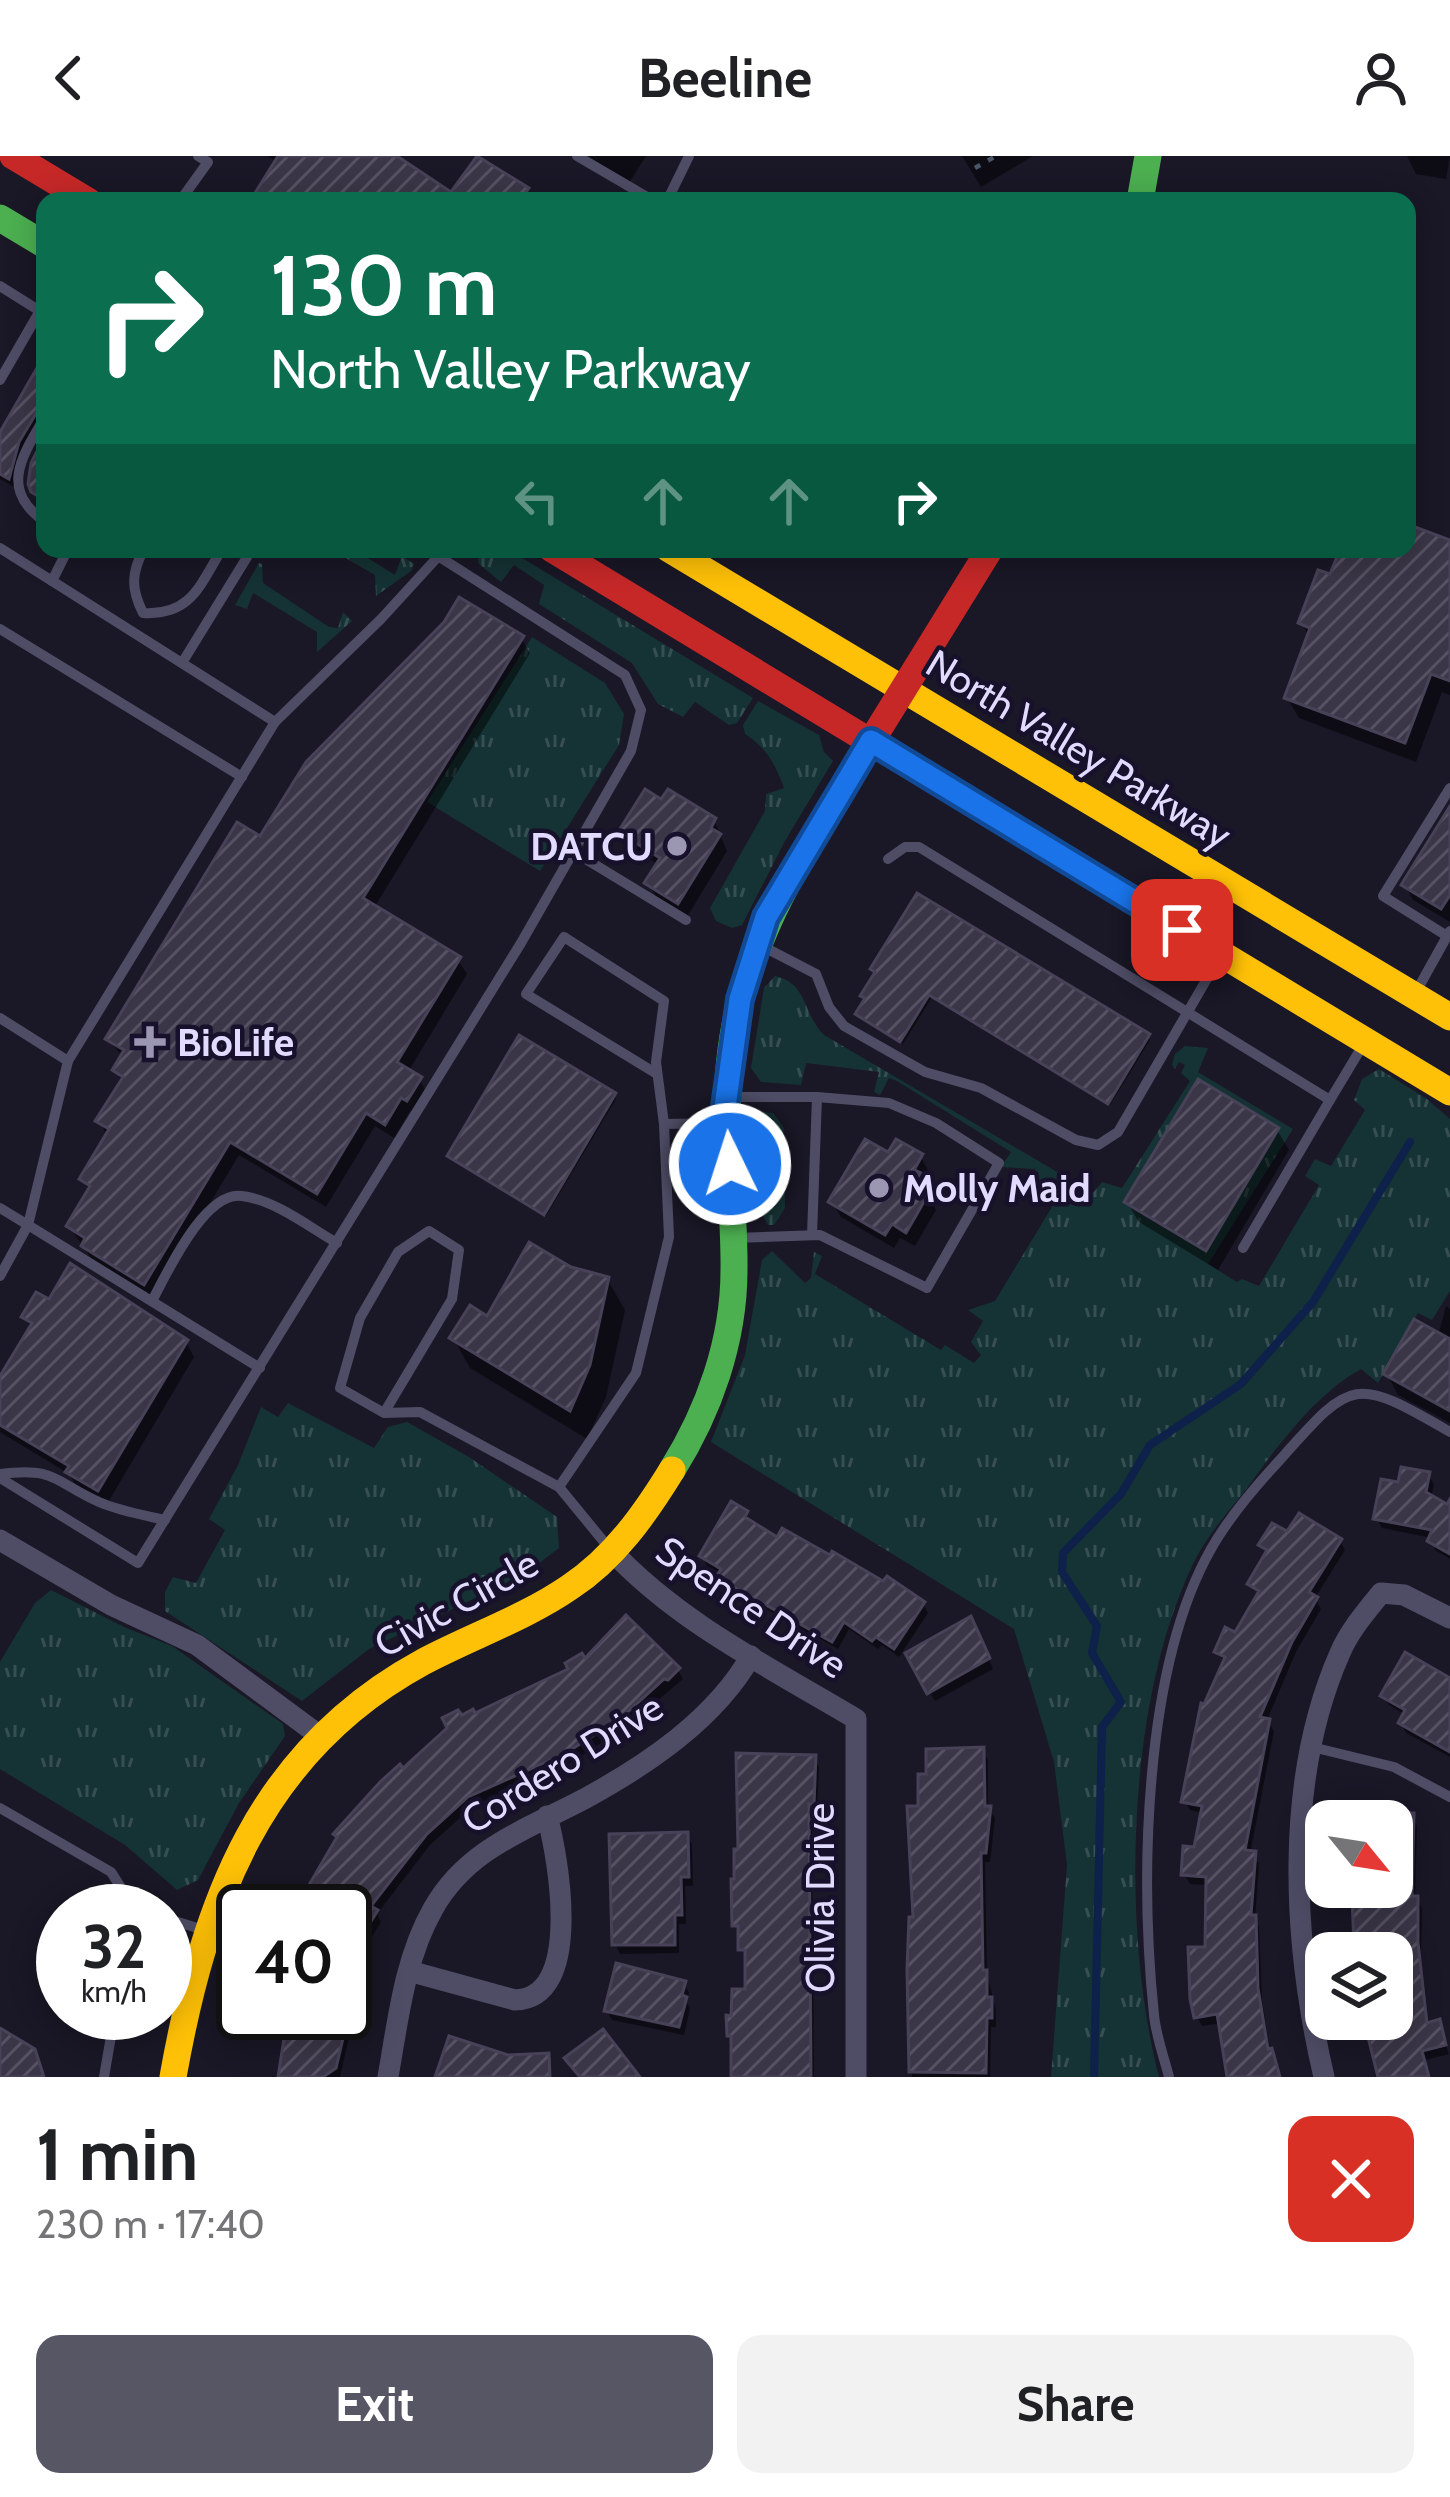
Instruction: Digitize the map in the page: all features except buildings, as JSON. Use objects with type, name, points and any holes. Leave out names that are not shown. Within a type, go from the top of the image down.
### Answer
[{"type":"main road","points":[[13,156],[73,192]]},
{"type":"main road","points":[[1141,192],[1148,156]]},
{"type":"main road","points":[[0,218],[36,240]]},
{"type":"main road","points":[[567,558],[1450,1092]]},
{"type":"main road","name":"North Valley Parkway","points":[[684,558],[1450,1016]]},
{"type":"main road","name":"Civic Circle","points":[[173,2077],[186,1990],[231,1861],[253,1822],[320,1736],[407,1671],[559,1595],[631,1533],[680,1458],[713,1385],[733,1299],[727,1110],[740,999],[766,917],[984,558]]},
{"type":"street","points":[[0,1540],[111,1605],[197,1645],[320,1736]]},
{"type":"street","name":"Spence Drive","points":[[611,1550],[664,1600],[856,1719]]},
{"type":"street","points":[[1324,2077],[1306,1999],[1298,1843],[1323,1700],[1341,1650],[1381,1593],[1404,1595],[1450,1618]]},
{"type":"street","name":"Cordero Drive","points":[[388,2077],[409,1971],[434,1908],[462,1870],[508,1835],[585,1798],[676,1741],[732,1684],[752,1656]]},
{"type":"street","name":"Olivia Drive","points":[[856,1719],[856,2077]]},
{"type":"street","points":[[409,1971],[515,2000],[533,1998],[549,1985],[558,1959],[558,1874],[547,1816]]},
{"type":"lane","points":[[186,192],[208,162],[198,156]]},
{"type":"lane","points":[[577,156],[639,192]]},
{"type":"lane","points":[[671,192],[689,156]]},
{"type":"lane","points":[[0,286],[36,305]]},
{"type":"lane","points":[[0,380],[36,321]]},
{"type":"lane","points":[[36,432],[13,469],[14,491],[24,510],[36,517]]},
{"type":"lane","points":[[0,548],[275,722]]},
{"type":"lane","points":[[52,581],[64,558]]},
{"type":"lane","points":[[133,632],[143,613],[132,581],[141,558]]},
{"type":"lane","points":[[143,613],[164,614],[185,605],[216,558]]},
{"type":"lane","points":[[182,663],[246,558]]},
{"type":"lane","points":[[0,1276],[28,1225],[68,1061],[275,722],[437,558]]},
{"type":"lane","points":[[0,1476],[138,1563],[337,1243],[631,751],[641,710],[625,675],[450,558]]},
{"type":"lane","points":[[0,629],[242,777]]},
{"type":"lane","points":[[1415,995],[1449,934],[1382,896],[1450,788]]},
{"type":"lane","points":[[888,859],[905,847],[919,848],[1330,1100]]},
{"type":"lane","points":[[574,852],[686,920]]},
{"type":"lane","points":[[559,1487],[636,1373],[669,1237],[657,1074],[664,1001],[564,937],[526,994],[657,1074]]},
{"type":"lane","points":[[758,943],[816,974],[829,1007],[844,1026],[925,1072],[981,1088],[1076,1141],[1098,1145],[1118,1132],[1221,954]]},
{"type":"lane","points":[[0,1018],[68,1061]]},
{"type":"lane","points":[[1243,1248],[1364,1042]]},
{"type":"lane","points":[[812,1235],[817,1097]]},
{"type":"lane","points":[[664,1124],[817,1097],[870,1101],[905,1108],[1000,1162],[927,1288],[830,1238],[733,1238]]},
{"type":"lane","points":[[152,1301],[191,1230],[221,1201],[238,1194],[337,1243]]},
{"type":"lane","points":[[0,1208],[260,1368]]},
{"type":"lane","points":[[384,1413],[452,1299],[459,1250],[429,1231],[398,1252],[360,1318],[340,1388],[384,1413],[420,1412],[559,1487],[611,1550]]},
{"type":"lane","points":[[1169,2077],[1154,2020],[1148,1900],[1150,1811],[1175,1634],[1210,1550],[1243,1501],[1339,1400],[1360,1391],[1395,1400],[1450,1432]]},
{"type":"lane","points":[[0,1476],[34,1469],[48,1472],[99,1502],[165,1520]]},
{"type":"lane","points":[[1312,1748],[1394,1767],[1450,1797]]},
{"type":"lane","points":[[0,1808],[111,1872],[119,1884]]},
{"type":"lane","points":[[192,1926],[207,1931]]},
{"type":"lane","points":[[104,2077],[110,2040]]},
{"type":"path","points":[[975,168],[996,156]]},
{"type":"green space","points":[[346,558],[368,558],[395,575],[401,558],[414,564],[376,596],[375,575]]},
{"type":"green space","points":[[478,558],[522,558],[753,698],[737,723],[729,725],[695,702],[683,717],[658,704],[632,663],[539,604],[544,585],[514,565],[501,582]]},
{"type":"green space","points":[[259,563],[263,583],[329,627],[338,628],[343,612],[352,621],[317,652],[317,632],[253,593],[247,609],[235,605]]},
{"type":"green space","points":[[532,637],[605,683],[624,714],[619,745],[540,871],[427,802]]},
{"type":"green space","points":[[758,701],[819,735],[824,752],[833,761],[742,925],[732,928],[716,921],[710,908],[765,811],[766,794],[784,788],[769,757],[745,734],[743,725]]},
{"type":"green space","points":[[775,976],[799,992],[824,1035],[1093,1193],[1102,1182],[1122,1188],[1190,1081],[1181,1073],[1185,1065],[1179,1062],[1175,1069],[1172,1065],[1175,1054],[1185,1046],[1208,1048],[1198,1072],[1293,1129],[1208,1264],[1237,1282],[1242,1279],[1259,1286],[1319,1185],[1305,1176],[1315,1159],[1331,1166],[1365,1110],[1354,1100],[1362,1079],[1379,1069],[1450,1119],[1450,1291],[1432,1320],[1418,1313],[1378,1383],[1361,1369],[1330,1391],[1288,1434],[1206,1541],[1171,1618],[1143,1747],[1135,1886],[1147,2018],[1159,2077],[1051,2077],[1067,1865],[1054,1762],[1014,1629],[711,1442],[745,1355],[762,1260],[772,1251],[805,1283],[811,1278],[814,1252],[822,1256],[815,1274],[941,1350],[945,1345],[974,1363],[981,1355],[971,1342],[983,1321],[968,1310],[995,1301],[1055,1202],[1022,1182],[1034,1183],[1035,1169],[1001,1167],[1011,1152],[897,1081],[889,1078],[880,1095],[874,1092],[879,1072],[806,1063],[801,1085],[761,1082],[751,1068],[764,988]]},
{"type":"green space","points":[[761,1112],[773,1113],[784,1128],[785,1208],[774,1225],[768,1225],[760,1210],[752,1121]]},
{"type":"green space","points":[[288,1403],[374,1448],[388,1427],[407,1422],[469,1457],[557,1517],[559,1548],[525,1574],[369,1649],[302,1701],[165,1611],[165,1592],[173,1577],[196,1583],[225,1530],[209,1519],[261,1407],[278,1417]]},
{"type":"green space","points":[[51,1590],[172,1646],[283,1724],[285,1736],[239,1803],[198,1880],[170,1884],[125,1845],[0,1769],[0,1662],[35,1603]]},
{"type":"waterway","points":[[1094,2077],[1102,1727],[1121,1702],[1092,1653],[1097,1626],[1062,1572],[1063,1553],[1121,1494],[1150,1445],[1241,1384],[1313,1302],[1410,1142]]},
{"type":"traffic: fast","points":[[1142,192],[1148,156]]},
{"type":"traffic: fast","points":[[0,218],[36,240]]},
{"type":"traffic: fast","points":[[672,1470],[708,1400],[730,1323],[734,1242],[727,1105],[738,1012],[776,906],[851,774]]},
{"type":"traffic: slow","points":[[684,558],[1450,1017]]},
{"type":"traffic: slow","points":[[1021,833],[1450,1092]]},
{"type":"traffic: slow","points":[[173,2077],[202,1951],[222,1893],[280,1787],[319,1740],[366,1698],[423,1662],[553,1598],[601,1563],[672,1470]]},
{"type":"traffic: jam","points":[[13,156],[73,192]]},
{"type":"traffic: jam","points":[[567,558],[1021,833]]},
{"type":"traffic: jam","points":[[851,774],[984,558]]},
{"type":"place","name":"DATCU","points":[[677,846]]},
{"type":"place","name":"BioLife","points":[[150,1042]]},
{"type":"place","name":"Molly Maid","points":[[879,1188]]},
{"type":"route","points":[[730,1164],[725,1107],[740,999],[766,917],[871,741],[1182,930]]}]
